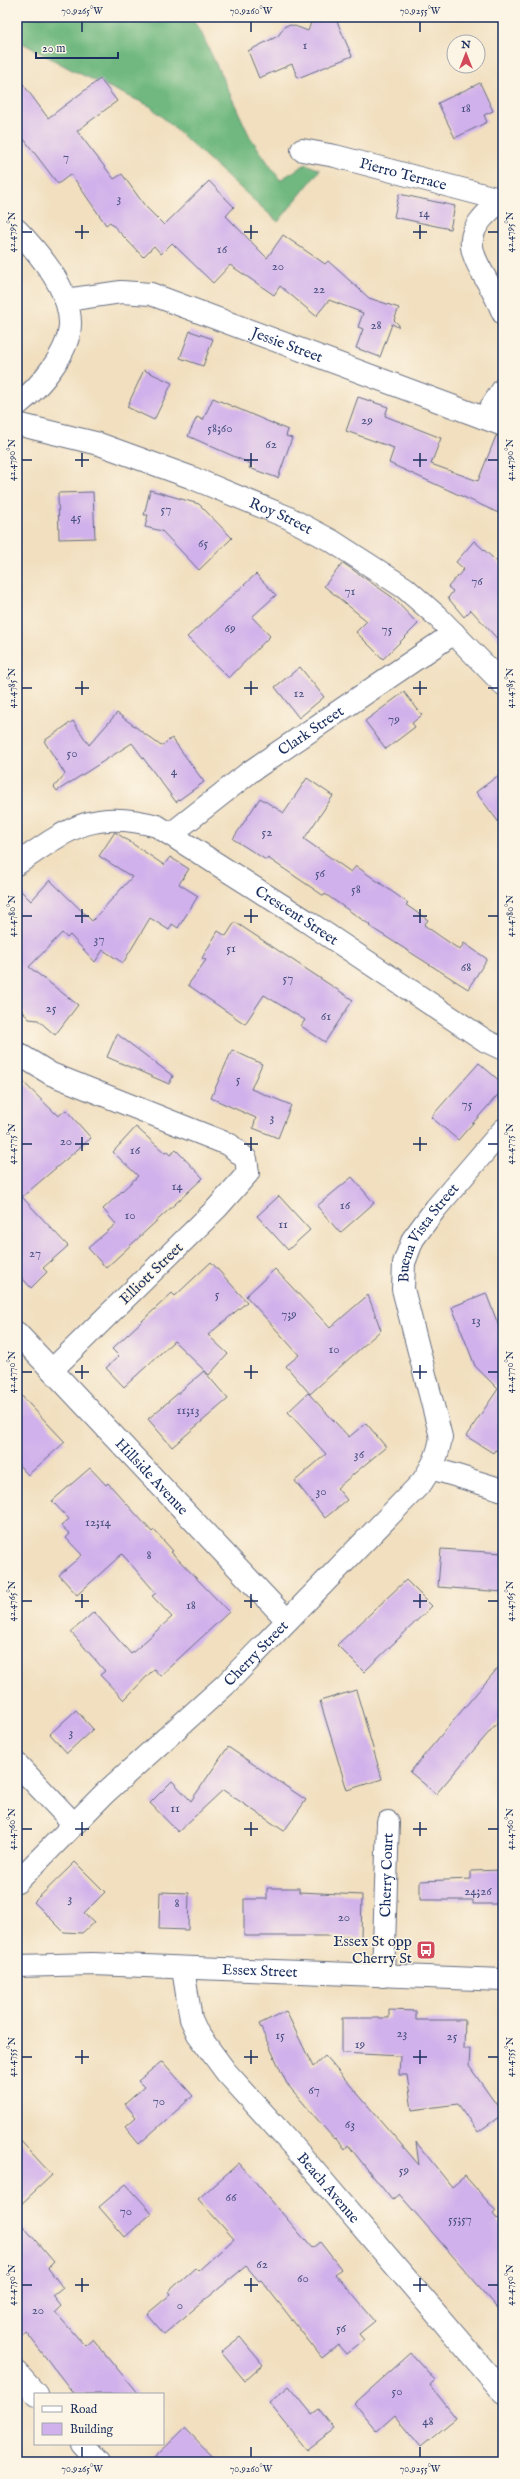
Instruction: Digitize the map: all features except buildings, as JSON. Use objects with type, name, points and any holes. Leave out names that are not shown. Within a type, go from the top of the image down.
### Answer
[{"type":"street","name":"Pierro Terrace","points":[[302,150],[335,156],[503,200]]},
{"type":"street","points":[[503,200],[488,211],[473,230],[471,249],[503,313]]},
{"type":"street","points":[[17,230],[50,270],[66,300],[70,322],[67,341],[53,367],[31,394],[17,405]]},
{"type":"street","name":"Jessie Street","points":[[66,300],[121,292],[151,294],[493,422]]},
{"type":"street","points":[[493,422],[503,389]]},
{"type":"street","name":"Roy Street","points":[[17,424],[99,444],[190,477],[287,517],[332,541],[405,588],[454,633],[503,684]]},
{"type":"street","name":"Clark Street","points":[[171,834],[251,771],[454,633]]},
{"type":"street","name":"Crescent Street","points":[[17,864],[77,826],[98,820],[134,820],[157,826],[486,1041],[503,1049]]},
{"type":"street","name":"Elliott Street","points":[[17,1053],[51,1074],[230,1145],[246,1159],[248,1173],[217,1208],[52,1370]]},
{"type":"street","name":"Buena Vista Street","points":[[431,1468],[437,1459],[442,1437],[403,1289],[404,1263],[413,1239],[436,1208],[503,1130]]},
{"type":"street","name":"Hillside Avenue","points":[[17,1333],[288,1620]]},
{"type":"street","points":[[431,1468],[503,1490]]},
{"type":"street","name":"Cherry Street","points":[[17,1882],[73,1823],[225,1684],[422,1482],[431,1468]]},
{"type":"street","points":[[17,1764],[73,1823]]},
{"type":"street","name":"Cherry Court","points":[[383,1976],[388,1822]]},
{"type":"street","name":"Essex Street","points":[[17,1966],[93,1964],[183,1969],[503,1980]]},
{"type":"street","name":"Beach Avenue","points":[[183,1969],[191,2019],[198,2034],[226,2072],[292,2146],[503,2392]]},
{"type":"street","points":[[17,2373],[35,2393]]},
{"type":"street","points":[[83,2445],[98,2462]]},
{"type":"green space","points":[[17,17],[190,17],[200,30],[250,137],[280,180],[306,164],[320,170],[278,222],[150,106],[72,70],[17,40]]},
{"type":"place","name":"Essex St opp Cherry St","points":[[426,1950]]}]
